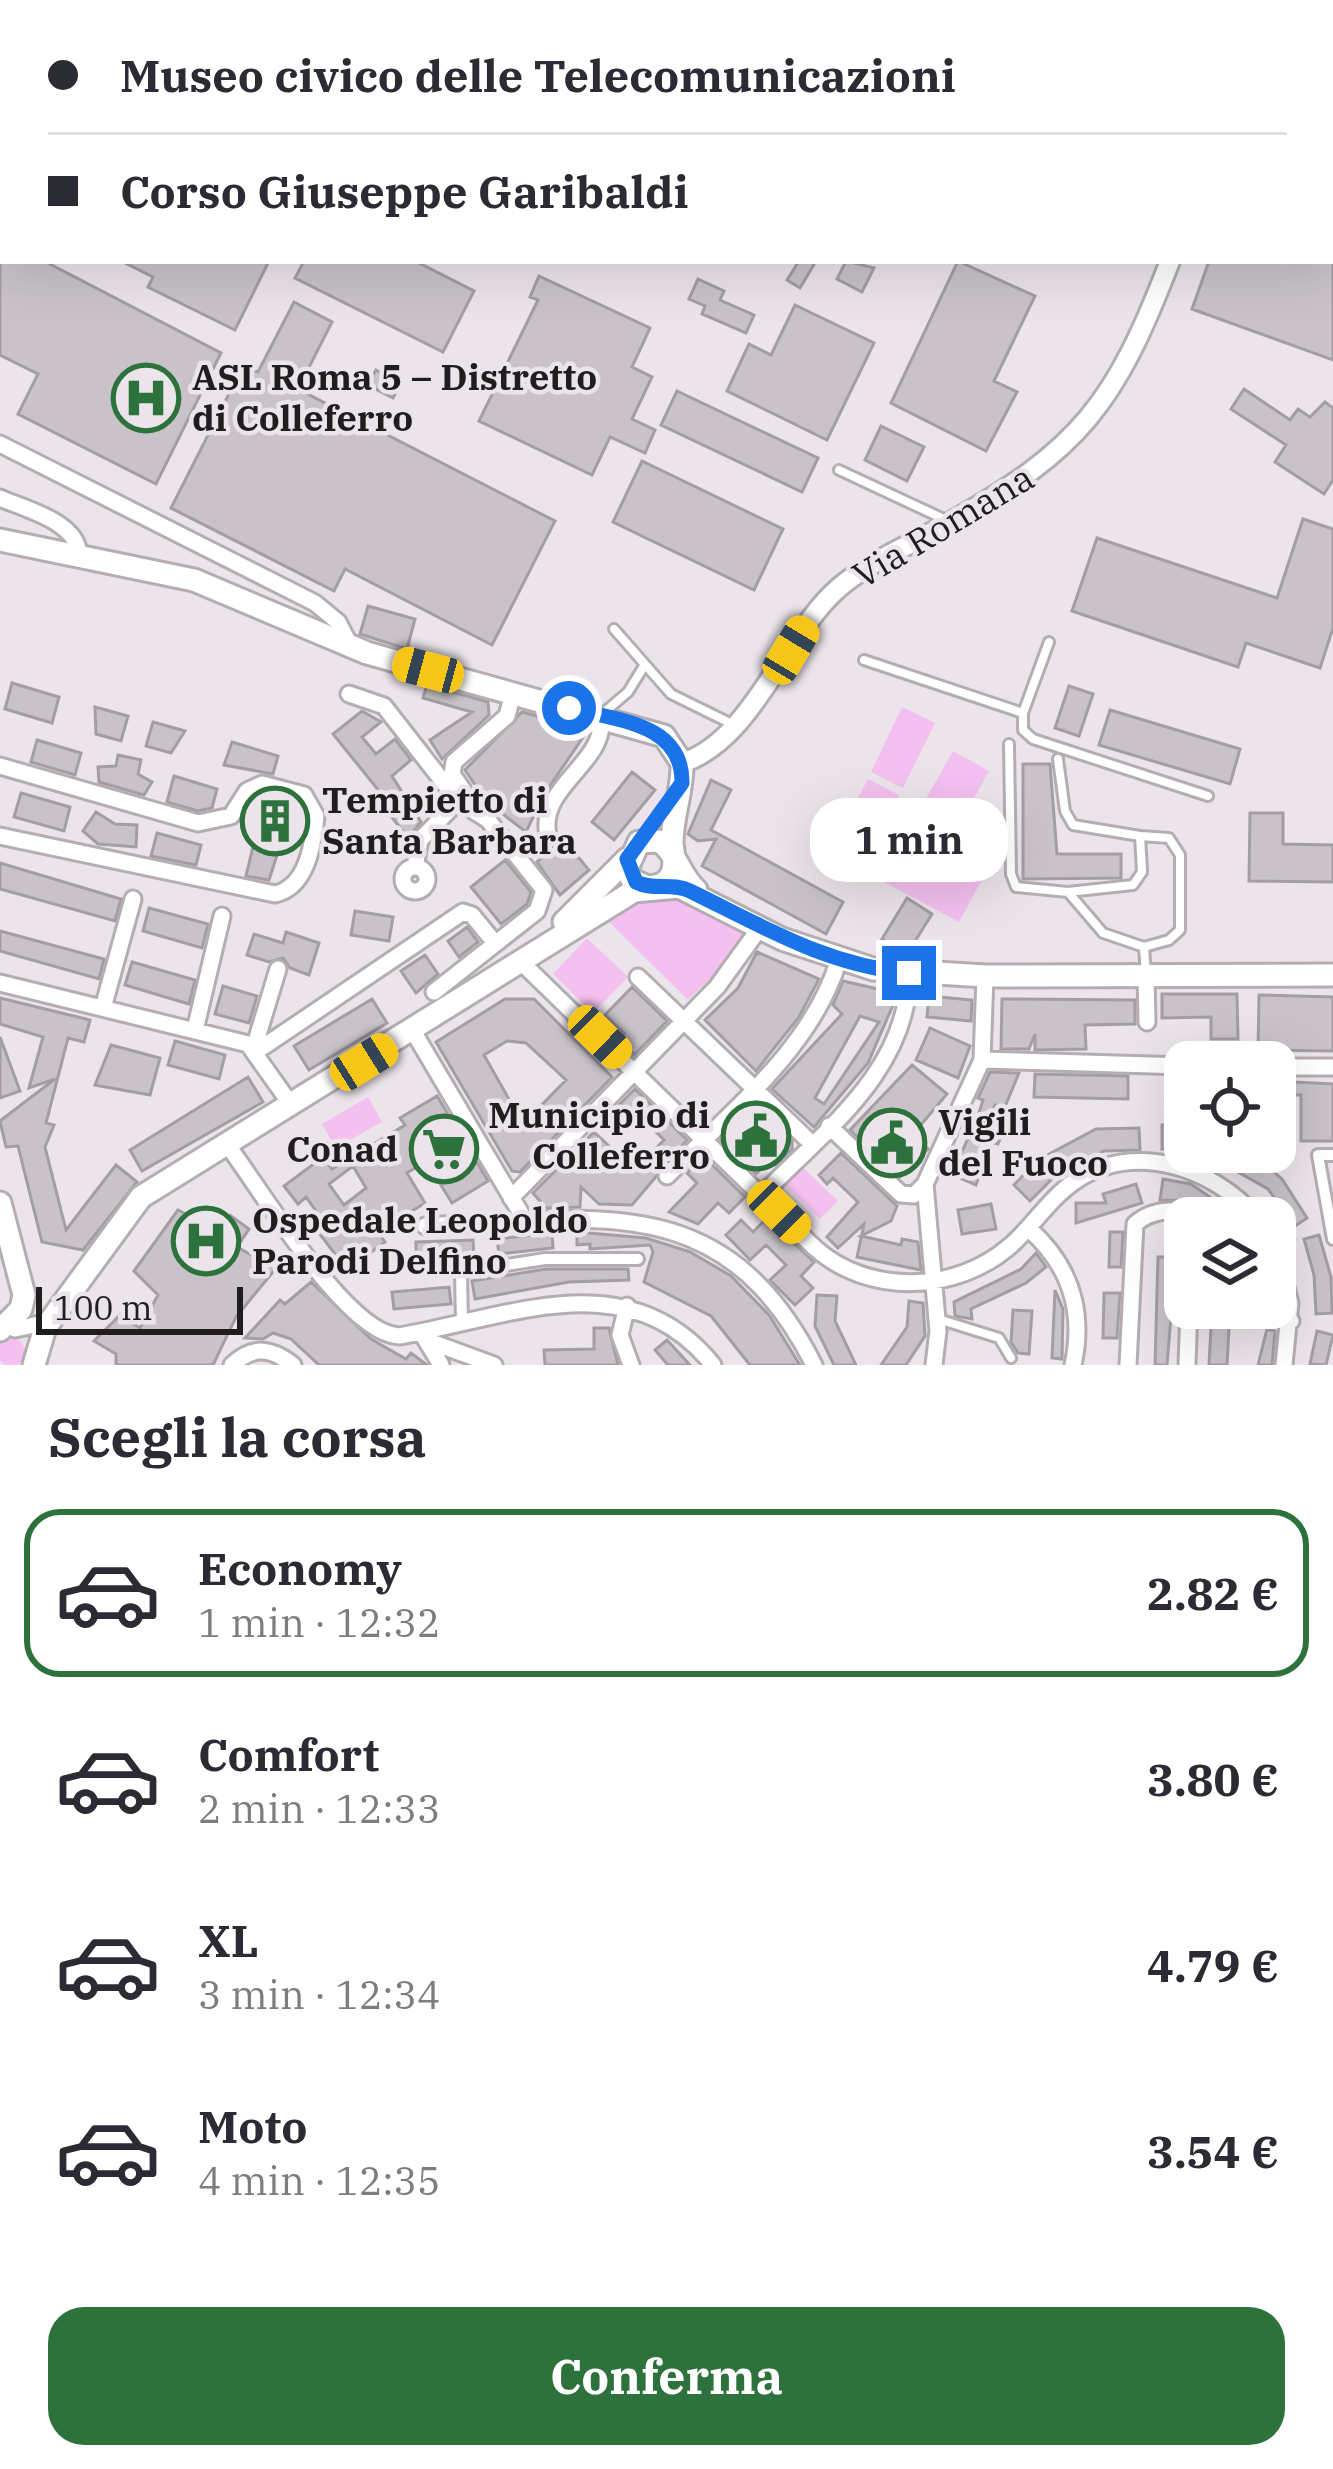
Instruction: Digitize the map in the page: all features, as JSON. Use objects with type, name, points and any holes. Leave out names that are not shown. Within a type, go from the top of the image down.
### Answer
[{"type":"main road","points":[[0,540],[203,584],[351,647],[664,736],[682,773],[670,877],[623,896],[547,941]]},
{"type":"main road","points":[[0,1203],[24,1295],[21,1309],[5,1329],[36,1358],[49,1322],[136,1202],[521,962],[633,851],[682,773]]},
{"type":"main road","points":[[633,851],[659,841],[688,883],[715,905]]},
{"type":"main road","points":[[633,851],[632,880],[652,887],[679,887],[759,929],[838,962],[909,973],[985,976],[1333,974]]},
{"type":"street","name":"Via Romana","points":[[682,773],[733,724],[836,590],[1026,478],[1074,438],[1134,349],[1169,264]]},
{"type":"street","points":[[0,443],[315,603],[338,622],[351,647]]},
{"type":"street","points":[[0,498],[69,530],[78,542],[80,556]]},
{"type":"street","points":[[434,992],[542,906],[544,890],[451,770],[507,716],[513,693]]},
{"type":"street","points":[[349,694],[384,706],[458,801],[488,820]]},
{"type":"street","points":[[548,835],[548,808],[599,737],[600,716]]},
{"type":"street","points":[[0,766],[198,823],[224,821],[247,791],[262,784],[298,791],[316,817],[303,872],[292,888],[275,894],[0,836]]},
{"type":"street","points":[[415,867],[420,840],[458,801]]},
{"type":"street","points":[[103,1008],[133,899]]},
{"type":"street","points":[[255,1050],[463,912],[475,917],[495,944]]},
{"type":"street","points":[[195,1030],[222,916]]},
{"type":"street","points":[[511,1198],[684,1022],[759,929]]},
{"type":"street","points":[[521,962],[837,1265],[886,1280],[935,1281],[982,1265],[1082,1177],[1144,1162],[1200,1174],[1230,1197]]},
{"type":"street","points":[[667,1176],[807,1027],[838,962]]},
{"type":"street","points":[[255,1050],[278,969]]},
{"type":"street","points":[[762,1195],[877,1076],[893,1051],[907,1011],[909,973]]},
{"type":"street","points":[[829,1126],[902,1194],[914,1196],[925,1184],[982,1060],[985,976]]},
{"type":"street","points":[[1146,976],[1147,1022]]},
{"type":"street","points":[[638,977],[811,1143]]},
{"type":"street","points":[[0,983],[195,1030],[255,1050],[292,1106]]},
{"type":"street","points":[[413,1031],[526,1222]]},
{"type":"street","points":[[982,1060],[1164,1065]]},
{"type":"street","points":[[1296,1067],[1333,1067]]},
{"type":"street","points":[[228,1146],[361,1319],[387,1335],[424,1336],[462,1324],[576,1304],[627,1306],[678,1330],[712,1365]]},
{"type":"street","points":[[1333,1155],[1318,1154],[1333,1239]]},
{"type":"street","points":[[925,1184],[938,1318],[934,1365]]},
{"type":"street","points":[[1128,1365],[1133,1227],[1145,1215],[1164,1212]]},
{"type":"street","points":[[425,1226],[613,1217],[691,1238],[762,1288],[787,1316],[814,1365]]},
{"type":"street","points":[[1028,1228],[1060,1263],[1074,1295],[1078,1332],[1073,1365]]},
{"type":"street","points":[[462,1324],[461,1272],[545,1259],[638,1259]]},
{"type":"street","points":[[627,1306],[620,1335],[632,1365]]},
{"type":"street","points":[[5,1329],[49,1322]]},
{"type":"street","points":[[1187,1365],[1189,1329]]},
{"type":"street","points":[[1285,1365],[1290,1329]]},
{"type":"street","points":[[424,1336],[441,1365]]},
{"type":"street","points":[[424,1336],[494,1365]]},
{"type":"street","points":[[232,1365],[258,1350],[275,1352],[293,1365]]},
{"type":"lane","points":[[839,470],[951,522]]},
{"type":"lane","points":[[614,629],[677,698],[733,724]]},
{"type":"lane","points":[[1049,642],[1022,713],[1022,727],[1033,739],[1208,796]]},
{"type":"lane","points":[[863,659],[1022,713]]},
{"type":"lane","points":[[600,716],[628,692],[644,666]]},
{"type":"lane","points":[[1009,744],[1011,878],[1024,891],[1122,890],[1138,881],[1140,836]]},
{"type":"lane","points":[[1058,759],[1065,812],[1073,825],[1173,841],[1180,878],[1180,930],[1169,940],[1144,947],[1103,933],[1068,892]]},
{"type":"lane","points":[[1144,947],[1146,976]]},
{"type":"lane","points":[[938,1318],[999,1337],[1011,1358]]},
{"type":"shaded area","points":[[902,707],[935,723],[903,788],[871,772]]},
{"type":"shaded area","points":[[953,751],[989,771],[954,834],[918,813]]},
{"type":"shaded area","points":[[868,779],[899,795],[867,856],[836,840]]},
{"type":"shaded area","points":[[919,817],[994,858],[959,922],[884,882]]},
{"type":"shaded area","points":[[671,893],[745,931],[717,972],[688,1000],[608,921],[626,903]]},
{"type":"shaded area","points":[[587,938],[628,977],[593,1013],[553,974]]},
{"type":"shaded area","points":[[368,1097],[382,1122],[336,1148],[322,1124]]},
{"type":"shaded area","points":[[802,1167],[838,1201],[820,1219],[785,1185]]},
{"type":"shaded area","points":[[6,1339],[16,1339],[24,1347],[24,1357],[16,1365],[-1,1359],[-1,1345]]},
{"type":"building","points":[[0,264],[50,264],[221,353],[156,484],[18,414],[38,374],[0,355]]},
{"type":"building","points":[[127,264],[268,264],[235,330],[148,287],[153,277]]},
{"type":"building","points":[[302,264],[421,264],[474,291],[443,352],[295,278]]},
{"type":"building","points":[[797,264],[814,264],[800,288],[787,280]]},
{"type":"building","points":[[844,264],[874,268],[862,292],[837,279]]},
{"type":"building","points":[[957,264],[1035,296],[994,381],[1017,392],[986,451],[891,403]]},
{"type":"building","points":[[1208,264],[1333,264],[1333,360],[1192,309]]},
{"type":"building","points":[[539,276],[650,328],[632,367],[652,377],[632,419],[655,430],[645,453],[610,437],[592,475],[479,421],[538,300],[530,297]]},
{"type":"building","points":[[698,279],[724,291],[720,300],[754,315],[746,333],[702,314],[705,306],[689,299]]},
{"type":"building","points":[[294,302],[332,322],[298,389],[555,521],[492,645],[345,569],[334,591],[171,508],[244,364],[258,372]]},
{"type":"building","points":[[795,305],[874,343],[827,440],[727,391],[749,344],[771,355]]},
{"type":"building","points":[[376,370],[401,383],[393,398],[368,385]]},
{"type":"building","points":[[1244,389],[1290,420],[1298,409],[1310,417],[1325,402],[1333,408],[1333,480],[1324,494],[1275,462],[1286,445],[1231,409]]},
{"type":"building","points":[[677,391],[818,458],[802,492],[661,425]]},
{"type":"building","points":[[881,426],[924,447],[907,481],[865,460]]},
{"type":"building","points":[[642,461],[783,529],[754,590],[613,522]]},
{"type":"building","points":[[1303,519],[1333,529],[1333,628],[1320,668],[1246,643],[1238,667],[1072,611],[1097,538],[1277,598]]},
{"type":"building","points":[[368,606],[415,619],[407,649],[360,634]]},
{"type":"building","points":[[12,683],[59,697],[52,723],[5,709]]},
{"type":"building","points":[[427,685],[488,702],[489,715],[442,759],[430,740],[472,712],[423,698]]},
{"type":"building","points":[[1069,686],[1093,694],[1079,736],[1055,728]]},
{"type":"building","points":[[95,707],[128,716],[121,741],[96,734]]},
{"type":"building","points":[[1110,710],[1240,749],[1230,784],[1099,745]]},
{"type":"building","points":[[362,711],[381,722],[362,737],[376,754],[395,739],[411,760],[392,776],[421,822],[408,838],[387,811],[392,807],[333,734]]},
{"type":"building","points":[[522,712],[588,730],[543,796],[526,832],[486,801],[465,770]]},
{"type":"building","points":[[153,722],[185,731],[171,753],[146,746]]},
{"type":"building","points":[[37,740],[81,753],[75,775],[31,762]]},
{"type":"building","points":[[232,742],[278,756],[273,774],[224,765]]},
{"type":"building","points":[[118,755],[141,760],[138,774],[152,782],[144,795],[99,782],[98,767],[116,766]]},
{"type":"building","points":[[1023,764],[1050,764],[1057,854],[1121,854],[1121,878],[1023,879]]},
{"type":"building","points":[[632,772],[655,790],[614,840],[592,822]]},
{"type":"building","points":[[174,776],[217,789],[212,808],[198,811],[167,802]]},
{"type":"building","points":[[711,780],[731,790],[711,830],[843,902],[826,934],[702,866],[716,839],[698,841],[688,834]]},
{"type":"building","points":[[21,793],[70,807],[64,831],[14,817]]},
{"type":"building","points":[[263,805],[291,811],[269,880],[246,876]]},
{"type":"building","points":[[96,812],[115,824],[137,825],[136,847],[98,844],[83,831]]},
{"type":"building","points":[[1250,813],[1283,813],[1283,844],[1333,845],[1333,882],[1249,881]]},
{"type":"building","points":[[157,833],[201,845],[196,865],[151,856]]},
{"type":"building","points":[[563,839],[589,870],[560,895],[537,862]]},
{"type":"building","points":[[505,860],[531,892],[527,904],[501,924],[471,887]]},
{"type":"building","points":[[0,863],[121,899],[115,921],[0,889]]},
{"type":"building","points":[[907,898],[932,914],[907,954],[882,939]]},
{"type":"building","points":[[149,908],[208,924],[202,948],[143,931]]},
{"type":"building","points":[[355,911],[393,917],[389,941],[351,935]]},
{"type":"building","points":[[467,927],[478,942],[459,957],[448,941]]},
{"type":"building","points":[[0,931],[104,959],[99,979],[0,951]]},
{"type":"building","points":[[286,932],[319,943],[309,975],[290,968],[283,958],[269,962],[247,955],[254,934],[283,943]]},
{"type":"building","points":[[757,952],[819,979],[799,1017],[756,1071],[705,1020],[738,988]]},
{"type":"building","points":[[425,955],[438,974],[416,993],[401,971]]},
{"type":"building","points":[[132,962],[195,980],[189,1004],[125,985]]},
{"type":"building","points":[[843,981],[895,993],[868,1063],[814,1127],[772,1089],[842,1014],[833,1005]],"holes":[[[860,1016],[879,1022],[824,1104],[815,1098]]]},
{"type":"building","points":[[223,986],[257,996],[249,1023],[215,1014]]},
{"type":"building","points":[[632,987],[667,1021],[634,1055],[618,1039],[624,1033],[605,1015]]},
{"type":"building","points":[[1162,994],[1237,994],[1238,1039],[1211,1039],[1211,1017],[1162,1018]]},
{"type":"building","points":[[1259,995],[1333,997],[1333,1051],[1296,1051],[1296,1041],[1258,1041]]},
{"type":"building","points":[[929,996],[972,1000],[971,1021],[927,1017]]},
{"type":"building","points":[[0,998],[90,1020],[84,1042],[68,1038],[46,1123],[54,1125],[45,1147],[66,1230],[116,1165],[137,1182],[83,1250],[42,1242],[18,1146],[6,1147],[0,1121],[55,1079],[29,1088],[43,1037],[0,1024]]},
{"type":"building","points":[[372,999],[387,1023],[309,1070],[294,1046]]},
{"type":"building","points":[[505,999],[534,999],[612,1077],[520,1172],[512,1171],[436,1042]],"holes":[[[507,1041],[526,1043],[566,1080],[523,1124],[484,1055]]]},
{"type":"building","points":[[1002,999],[1135,1000],[1135,1024],[1085,1025],[1086,1049],[1035,1050],[1035,1034],[1029,1049],[1001,1049]]},
{"type":"building","points":[[930,1028],[970,1046],[958,1078],[916,1060]]},
{"type":"building","points":[[0,1037],[20,1091],[0,1098]]},
{"type":"building","points":[[175,1041],[225,1055],[219,1079],[168,1065]]},
{"type":"building","points":[[111,1045],[160,1058],[150,1095],[95,1085]]},
{"type":"building","points":[[912,1065],[947,1094],[914,1133],[928,1149],[900,1177],[850,1130]]},
{"type":"building","points":[[990,1072],[1019,1073],[1004,1109],[995,1105],[985,1127],[1002,1134],[998,1144],[991,1142],[976,1185],[951,1174],[976,1122],[983,1100],[978,1098]]},
{"type":"building","points":[[1035,1074],[1128,1076],[1128,1099],[1034,1097]]},
{"type":"building","points":[[248,1077],[263,1102],[142,1171],[130,1150]]},
{"type":"building","points":[[1296,1082],[1333,1084],[1333,1141],[1301,1141],[1301,1095],[1296,1095]]},
{"type":"building","points":[[635,1089],[687,1140],[632,1205],[599,1204],[581,1187],[580,1207],[546,1208],[533,1193],[594,1132],[635,1170],[664,1140],[641,1117],[626,1132],[609,1115]]},
{"type":"building","points":[[437,1096],[488,1181],[452,1203],[426,1161],[407,1173],[425,1203],[378,1232],[385,1242],[347,1270],[313,1225],[322,1219],[306,1197],[298,1204],[284,1186],[323,1157],[332,1169],[405,1125],[400,1118]],"holes":[[[353,1166],[366,1188],[344,1205],[329,1184]]]},
{"type":"building","name":"Municipio di Colleferro","points":[[755,1106],[792,1141],[792,1149],[775,1165],[770,1160],[756,1174],[721,1140]]},
{"type":"building","points":[[1139,1128],[1140,1150],[1104,1151],[1067,1171],[1065,1166],[1030,1201],[1014,1185],[1038,1160],[1096,1129]]},
{"type":"building","points":[[841,1153],[897,1206],[891,1221],[862,1236],[864,1224],[838,1248],[827,1237],[858,1202],[833,1178],[827,1184],[819,1175]]},
{"type":"building","points":[[704,1157],[745,1197],[729,1213],[718,1203],[698,1224],[669,1212],[697,1183],[687,1173]]},
{"type":"building","points":[[1239,1173],[1275,1173],[1294,1197],[1274,1197]]},
{"type":"building","points":[[1163,1179],[1191,1184],[1210,1197],[1164,1197],[1160,1200]]},
{"type":"building","points":[[1136,1184],[1142,1203],[1076,1223],[1076,1203],[1106,1203],[1103,1194]]},
{"type":"building","points":[[1296,1201],[1307,1218],[1296,1225]]},
{"type":"building","points":[[991,1204],[996,1229],[962,1234],[958,1210]]},
{"type":"building","points":[[178,1210],[190,1216],[200,1210],[210,1218],[217,1212],[231,1223],[231,1216],[249,1229],[237,1247],[253,1256],[268,1254],[278,1266],[236,1317],[213,1365],[116,1365],[116,1354],[94,1341],[120,1315],[140,1328],[158,1295],[134,1271]]},
{"type":"building","points":[[767,1218],[814,1262],[801,1276],[813,1288],[795,1305],[770,1280],[786,1265],[766,1245],[750,1260],[726,1235],[741,1220],[753,1232]]},
{"type":"building","points":[[577,1232],[646,1238],[690,1252],[731,1276],[769,1315],[800,1365],[750,1365],[711,1316],[644,1282],[653,1252],[650,1245],[590,1249],[590,1244],[577,1245]]},
{"type":"building","points":[[1110,1232],[1123,1232],[1121,1267],[1109,1267]]},
{"type":"building","points":[[552,1233],[553,1248],[499,1254],[497,1239]]},
{"type":"building","points":[[1319,1235],[1331,1277],[1332,1313],[1316,1314],[1314,1275],[1304,1239]]},
{"type":"building","points":[[861,1236],[901,1245],[902,1239],[918,1242],[921,1270],[857,1257]]},
{"type":"building","points":[[473,1240],[474,1257],[416,1259],[416,1242]]},
{"type":"building","points":[[1036,1253],[1046,1267],[1026,1283],[971,1309],[972,1319],[955,1316],[954,1302],[1021,1269]]},
{"type":"building","points":[[1158,1257],[1164,1257],[1164,1329],[1170,1329],[1167,1365],[1155,1365]]},
{"type":"building","points":[[546,1269],[628,1269],[629,1280],[569,1282],[475,1299],[472,1281]]},
{"type":"building","points":[[311,1282],[371,1339],[406,1359],[411,1353],[427,1365],[319,1365],[291,1339],[273,1333],[263,1339],[245,1338],[280,1300],[285,1304]]},
{"type":"building","points":[[449,1287],[451,1304],[394,1309],[392,1292]]},
{"type":"building","points":[[1055,1290],[1063,1309],[1062,1359],[1052,1358]]},
{"type":"building","points":[[1104,1293],[1120,1293],[1117,1338],[1103,1338]]},
{"type":"building","points":[[817,1295],[837,1296],[835,1321],[856,1365],[834,1365],[815,1326]]},
{"type":"building","points":[[909,1301],[923,1303],[925,1336],[906,1365],[881,1365],[907,1327]]},
{"type":"building","points":[[1013,1310],[1032,1311],[1029,1354],[1018,1353],[1011,1342]]},
{"type":"building","points":[[594,1328],[609,1328],[618,1365],[545,1365],[544,1350],[594,1349]]},
{"type":"building","points":[[1211,1329],[1229,1329],[1227,1365],[1209,1365]]},
{"type":"building","points":[[1267,1329],[1275,1331],[1272,1365],[1258,1365]]},
{"type":"building","points":[[1317,1331],[1333,1335],[1326,1365],[1310,1364]]},
{"type":"building","points":[[667,1340],[690,1365],[668,1365],[655,1350]]},
{"type":"place","name":"ASL Roma 5 – Distretto di Colleferro","points":[[146,398]]},
{"type":"place","name":"Tempietto di Santa Barbara","points":[[275,821]]},
{"type":"place","name":"Municipio di Colleferro","points":[[756,1136]]},
{"type":"place","name":"Vigili del Fuoco","points":[[892,1143]]},
{"type":"place","name":"Conad","points":[[444,1149]]},
{"type":"place","name":"Ospedale Leopoldo Parodi Delfino","points":[[206,1241]]},
{"type":"route","points":[[569,708],[660,734],[679,753],[682,783],[631,850],[627,859],[632,880],[648,887],[688,890],[759,929],[838,962],[909,973]]}]
